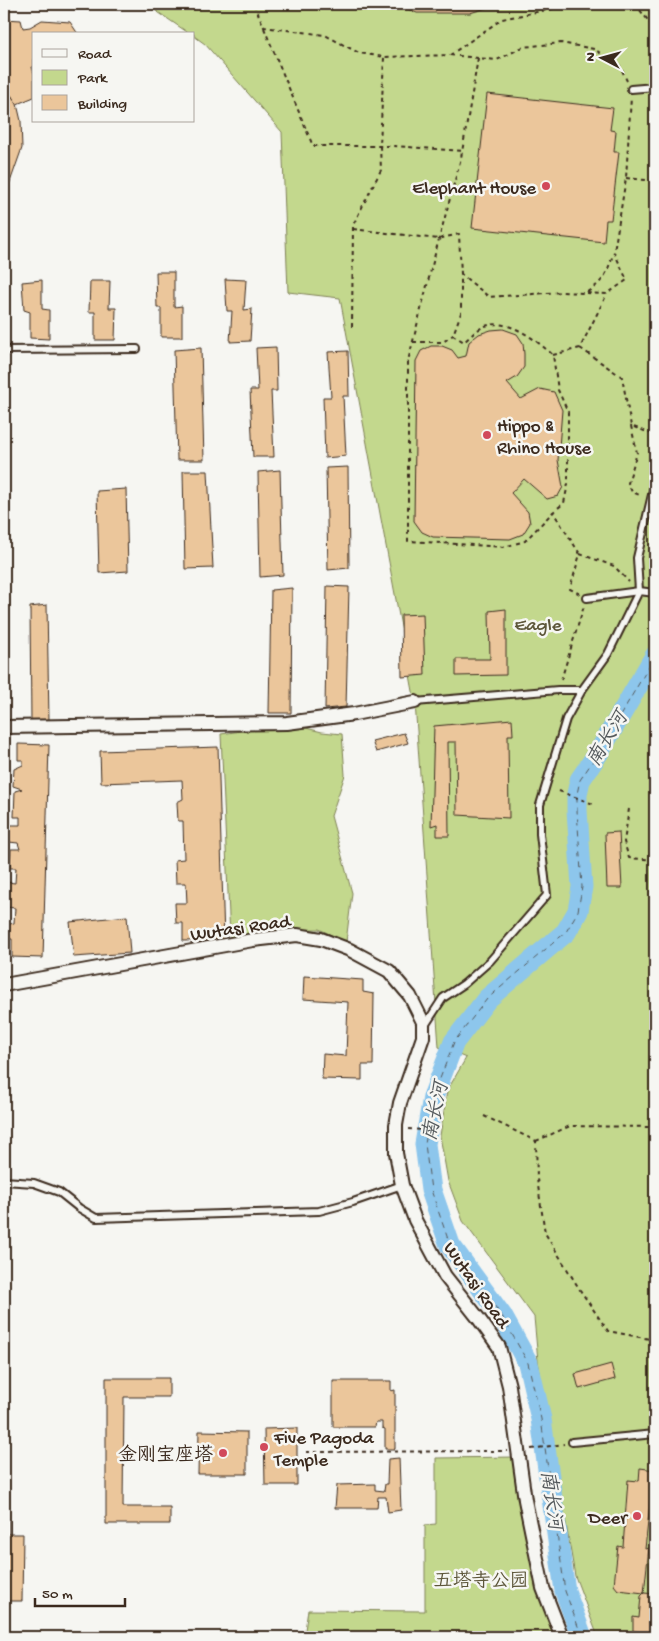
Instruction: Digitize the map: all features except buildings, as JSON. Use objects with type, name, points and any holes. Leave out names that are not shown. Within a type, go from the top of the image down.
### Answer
[{"type":"street","points":[[4,727],[287,723],[354,714],[415,702]]},
{"type":"street","name":"Wutasi Road","points":[[4,985],[253,940],[297,935],[321,939],[343,947],[388,971],[410,996],[423,1022],[423,1037],[400,1103],[396,1128],[396,1152],[402,1185],[415,1220],[446,1276],[499,1347],[524,1450],[525,1500],[543,1588],[562,1637]]},
{"type":"lane","points":[[632,89],[655,87]]},
{"type":"lane","points":[[4,350],[137,349]]},
{"type":"lane","points":[[423,1028],[444,998],[464,984],[490,961],[547,895],[540,834],[540,805],[566,719],[582,690],[608,654],[639,592],[637,558],[655,482]]},
{"type":"lane","points":[[587,598],[639,592],[655,593]]},
{"type":"lane","points":[[415,702],[558,690],[582,690]]},
{"type":"lane","points":[[4,1181],[34,1183],[58,1192],[96,1218],[318,1211],[353,1202],[402,1185]]},
{"type":"lane","points":[[572,1442],[655,1434]]},
{"type":"path","points":[[254,4],[313,146],[380,146],[463,151]]},
{"type":"path","points":[[450,55],[502,19],[576,4]]},
{"type":"path","points":[[635,4],[655,29]]},
{"type":"path","points":[[264,27],[325,35],[359,52],[384,57],[450,55],[496,60],[523,47],[561,42],[594,49],[620,66],[632,89],[626,178],[614,252],[607,272],[598,286],[585,293]]},
{"type":"path","points":[[352,327],[352,225],[381,170],[380,146],[384,57]]},
{"type":"path","points":[[453,335],[464,342],[481,327],[496,323],[510,326],[540,344],[553,355],[558,390],[568,412],[568,484],[564,503],[525,541],[504,547],[408,541],[408,361],[438,239],[463,151],[478,58]]},
{"type":"path","points":[[626,178],[655,181]]},
{"type":"path","points":[[352,229],[438,239],[459,234],[461,313],[453,335],[443,342],[412,342]]},
{"type":"path","points":[[553,355],[580,348],[607,294],[627,280],[614,252]]},
{"type":"path","points":[[460,274],[489,297],[562,292],[607,294]]},
{"type":"path","points":[[580,348],[622,377],[636,453],[628,483],[632,492],[651,500]]},
{"type":"path","points":[[631,426],[655,435]]},
{"type":"path","points":[[553,512],[580,554],[614,566],[639,592]]},
{"type":"path","points":[[558,690],[587,598],[570,589],[580,554]]},
{"type":"path","points":[[559,791],[596,805]]},
{"type":"path","points":[[629,809],[624,842],[629,858],[655,860]]},
{"type":"path","points":[[484,1116],[536,1141],[570,1126],[655,1126]]},
{"type":"path","points":[[396,1128],[440,1132]]},
{"type":"path","points":[[536,1141],[537,1179],[544,1233],[608,1331],[655,1340]]},
{"type":"path","points":[[306,1452],[524,1450],[572,1442]]},
{"type":"green space","name":"Eagle","points":[[146,4],[655,4],[655,1637],[598,1637],[575,1576],[538,1361],[534,1317],[463,1221],[448,1181],[440,1136],[447,1091],[466,1058],[439,1047],[415,702],[340,298],[288,292],[282,132],[205,44],[195,37],[195,32],[187,32]]},
{"type":"green space","points":[[298,726],[322,732],[342,734],[345,775],[331,816],[352,893],[346,942],[319,929],[276,930],[230,938],[221,734]]},
{"type":"green space","name":"五塔寺公园","points":[[517,1457],[556,1637],[304,1637],[308,1610],[425,1611],[425,1525],[436,1524],[436,1458]]},
{"type":"waterway","name":"南长河","points":[[582,1637],[565,1591],[541,1419],[528,1363],[502,1316],[450,1245],[431,1190],[425,1144],[433,1097],[454,1042],[487,999],[566,932],[578,911],[582,887],[577,810],[577,794],[580,780],[599,752],[655,656]]},
{"type":"ferry route","points":[[582,1637],[565,1591],[541,1419],[528,1363],[502,1316],[450,1245],[431,1190],[425,1144],[433,1097],[454,1042],[487,999],[566,932],[578,911],[582,887],[577,810],[577,794],[580,780],[599,752],[655,656]]},
{"type":"place","name":"Elephant House","points":[[546,186]]},
{"type":"place","name":"Hippo & Rhino House","points":[[487,435]]},
{"type":"place","name":"Five Pagoda Temple","points":[[264,1447]]},
{"type":"place","name":"金刚宝座塔","points":[[223,1453]]},
{"type":"place","name":"Deer","points":[[637,1516]]}]
